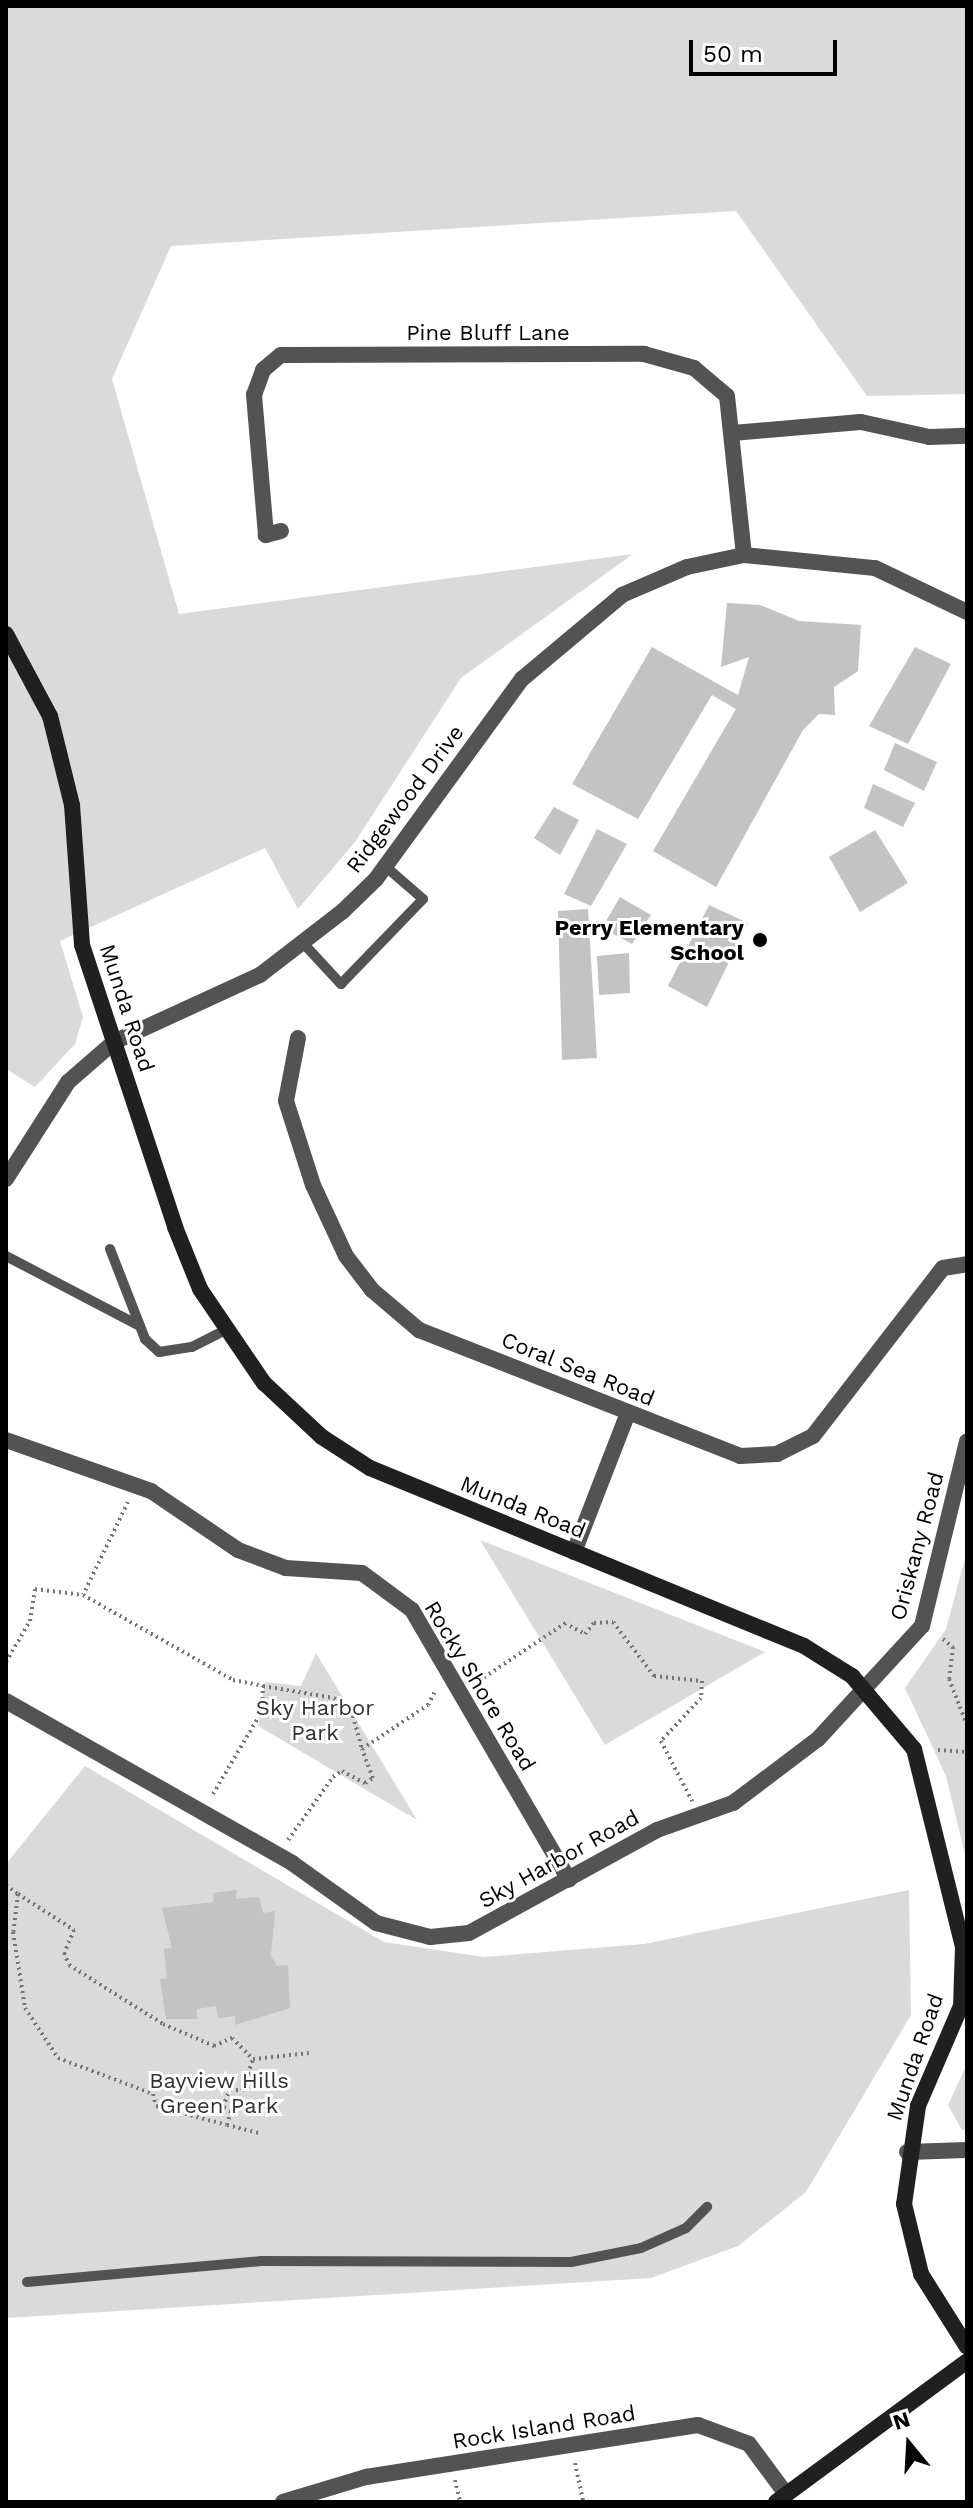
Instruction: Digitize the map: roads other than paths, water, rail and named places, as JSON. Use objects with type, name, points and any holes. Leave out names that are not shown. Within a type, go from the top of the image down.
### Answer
[{"type":"street","name":"Pine Bluff Lane","points":[[281,531],[266,535],[254,395],[263,370],[281,355],[661,356],[717,385],[727,396],[744,555]]},
{"type":"street","points":[[733,433],[803,421],[967,436]]},
{"type":"street","points":[[744,555],[875,568],[967,612]]},
{"type":"street","name":"Ridgewood Drive","points":[[6,1179],[68,1082],[114,1042],[260,975],[303,943],[385,866],[522,679],[585,619],[687,567],[744,555]]},
{"type":"street","name":"Munda Road","points":[[6,634],[50,716],[72,805],[82,945],[175,1227],[225,1330],[264,1383],[322,1437],[370,1468],[804,1646],[865,1692],[914,1749],[963,1947],[961,2006],[907,2152],[904,2204],[914,2255],[967,2347]]},
{"type":"street","name":"Coral Sea Road","points":[[298,1038],[286,1101],[313,1185],[346,1256],[372,1290],[419,1330],[740,1456],[797,1446],[813,1436],[943,1268],[967,1264]]},
{"type":"street","points":[[574,1552],[628,1413]]},
{"type":"street","name":"Rocky Shore Road","points":[[6,1440],[151,1491],[238,1550],[286,1568],[362,1573],[412,1610],[569,1880]]},
{"type":"street","name":"Oriskany Road","points":[[865,1692],[922,1626],[961,1489],[967,1441]]},
{"type":"street","name":"Sky Harbor Road","points":[[6,1701],[254,1840],[393,1930],[430,1937],[469,1933],[657,1830],[733,1803],[777,1774],[865,1692]]},
{"type":"street","points":[[907,2152],[967,2150]]},
{"type":"street","points":[[781,2498],[967,2361]]},
{"type":"street","name":"Rock Island Road","points":[[287,2501],[366,2477],[698,2425],[749,2444],[781,2498]]},
{"type":"lane","points":[[303,943],[341,984],[423,899],[385,866]]},
{"type":"lane","points":[[110,1249],[140,1326],[159,1352],[192,1347],[225,1330]]},
{"type":"lane","points":[[6,1256],[140,1326]]},
{"type":"lane","points":[[27,2282],[261,2261],[571,2262],[641,2248],[686,2228],[707,2207]]},
{"type":"place","name":"Perry Elementary School","points":[[760,940]]},
{"type":"park label","name":"Sky Harbor Park","points":[[315,1720]]},
{"type":"park label","name":"Bayview Hills Green Park","points":[[219,2092]]}]
